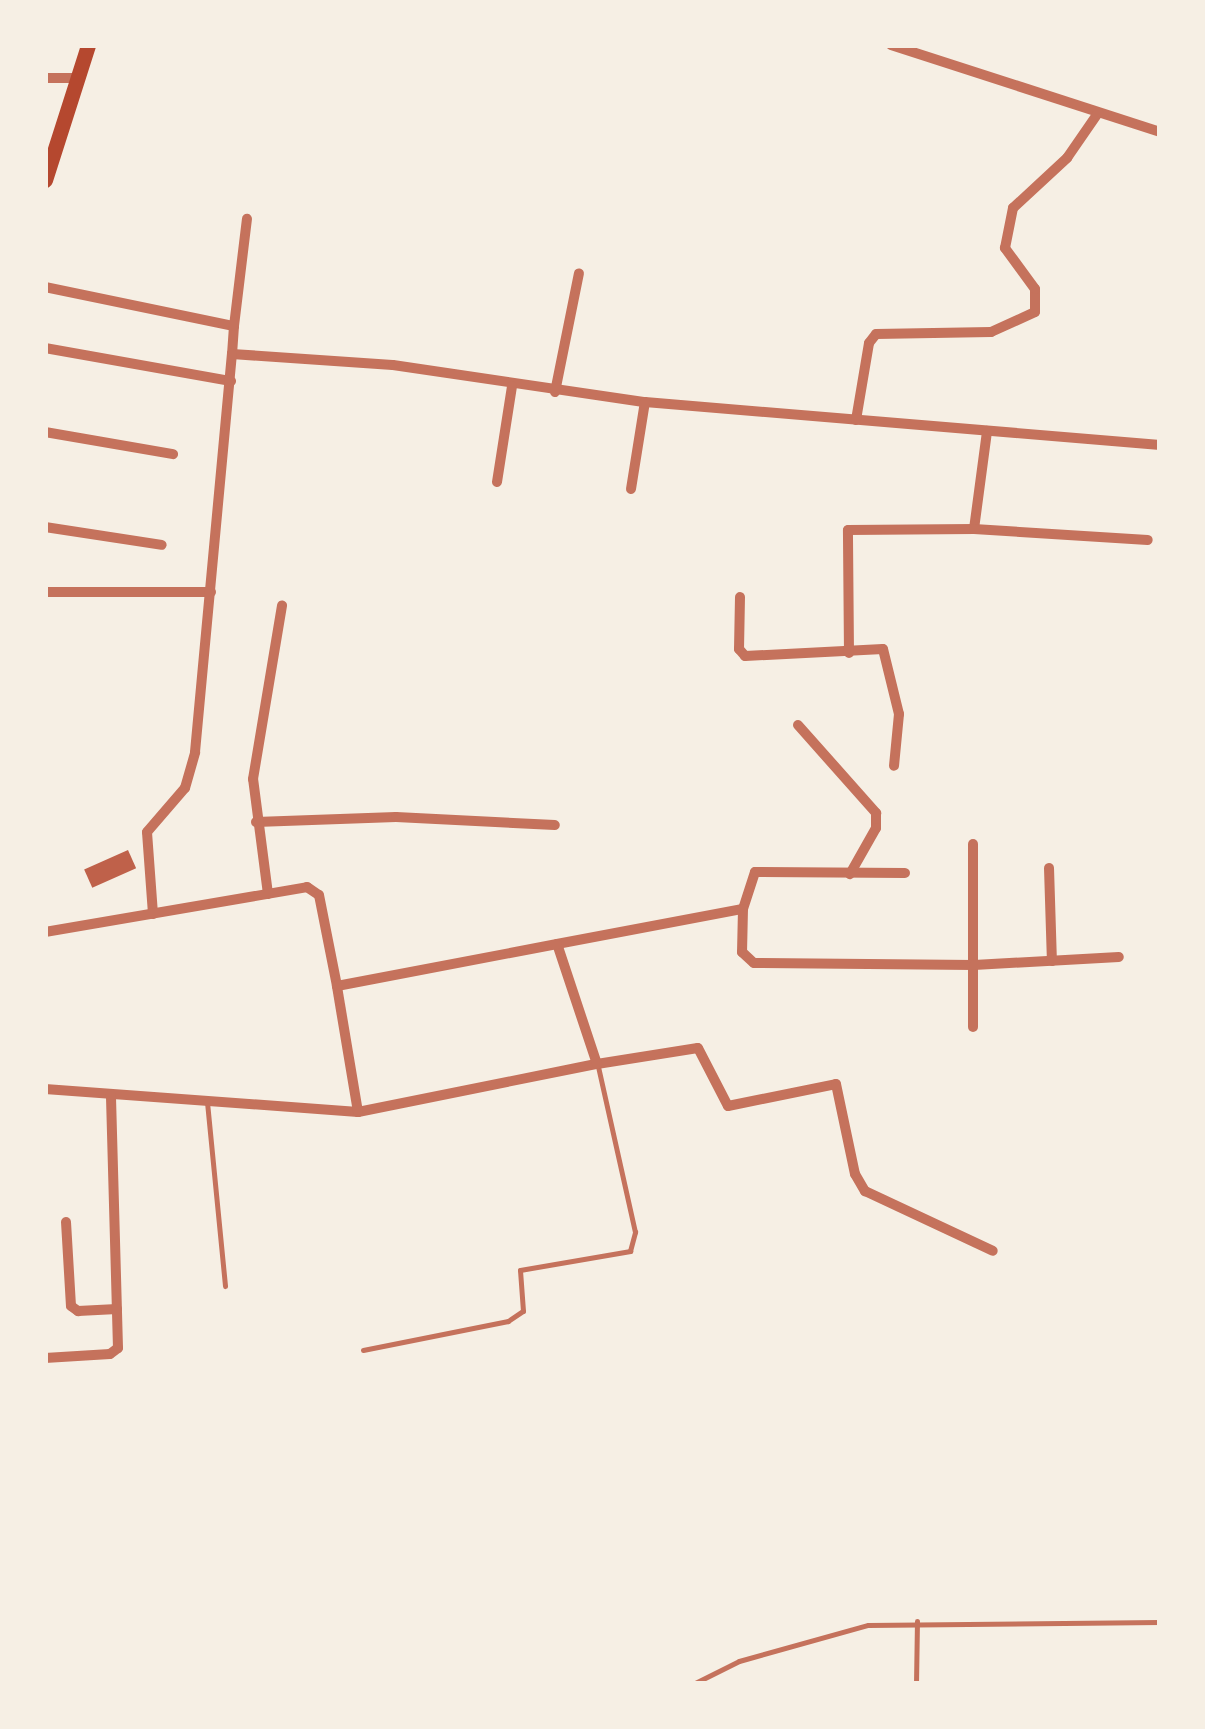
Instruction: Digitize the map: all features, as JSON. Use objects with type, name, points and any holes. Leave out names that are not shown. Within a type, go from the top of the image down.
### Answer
[{"type":"main road","points":[[45,180],[88,45]]},
{"type":"street","points":[[891,45],[1160,132]]},
{"type":"street","points":[[45,78],[77,78]]},
{"type":"street","points":[[856,420],[869,343],[876,334],[992,332],[1035,312],[1035,290],[1005,248],[1012,208],[1067,158],[1098,113]]},
{"type":"street","points":[[152,914],[146,832],[190,772],[212,592],[246,219]]},
{"type":"street","points":[[555,392],[579,273]]},
{"type":"street","points":[[45,288],[234,326]]},
{"type":"street","points":[[45,348],[231,381]]},
{"type":"street","points":[[232,354],[393,365],[512,386],[646,402],[1160,445]]},
{"type":"street","points":[[497,482],[512,386]]},
{"type":"street","points":[[631,490],[646,402]]},
{"type":"street","points":[[974,529],[987,431]]},
{"type":"street","points":[[45,432],[174,454]]},
{"type":"street","points":[[45,526],[162,545]]},
{"type":"street","points":[[850,653],[845,533],[974,529],[1148,540]]},
{"type":"street","points":[[45,592],[212,592]]},
{"type":"street","points":[[740,598],[741,654],[850,653],[877,648],[886,654],[899,714],[894,766]]},
{"type":"street","points":[[268,894],[256,822],[255,754],[282,604]]},
{"type":"street","points":[[798,725],[876,813],[876,828],[850,874]]},
{"type":"street","points":[[256,822],[396,816],[555,825]]},
{"type":"street","points":[[973,844],[973,1027]]},
{"type":"street","points":[[1049,868],[1052,961]]},
{"type":"street","points":[[905,873],[754,872],[744,909],[742,952],[748,961],[974,965],[1119,957]]},
{"type":"street","points":[[45,932],[307,888],[319,896],[358,1112]]},
{"type":"street","points":[[337,986],[744,909]]},
{"type":"street","points":[[557,944],[597,1064]]},
{"type":"street","points":[[45,1088],[358,1112],[698,1048],[728,1106],[836,1084],[854,1174],[865,1191],[993,1251]]},
{"type":"street","points":[[45,1358],[116,1352],[111,1094]]},
{"type":"street","points":[[66,1222],[72,1306],[117,1310]]},
{"type":"lane","points":[[364,1350],[520,1316],[520,1270],[630,1251],[636,1232],[597,1064]]},
{"type":"lane","points":[[207,1102],[225,1286]]},
{"type":"lane","points":[[693,1684],[739,1660],[868,1626],[916,1621],[1160,1622]]},
{"type":"lane","points":[[916,1621],[916,1684]]},
{"type":"building","points":[[128,850],[136,868],[92,888],[84,870]]}]
